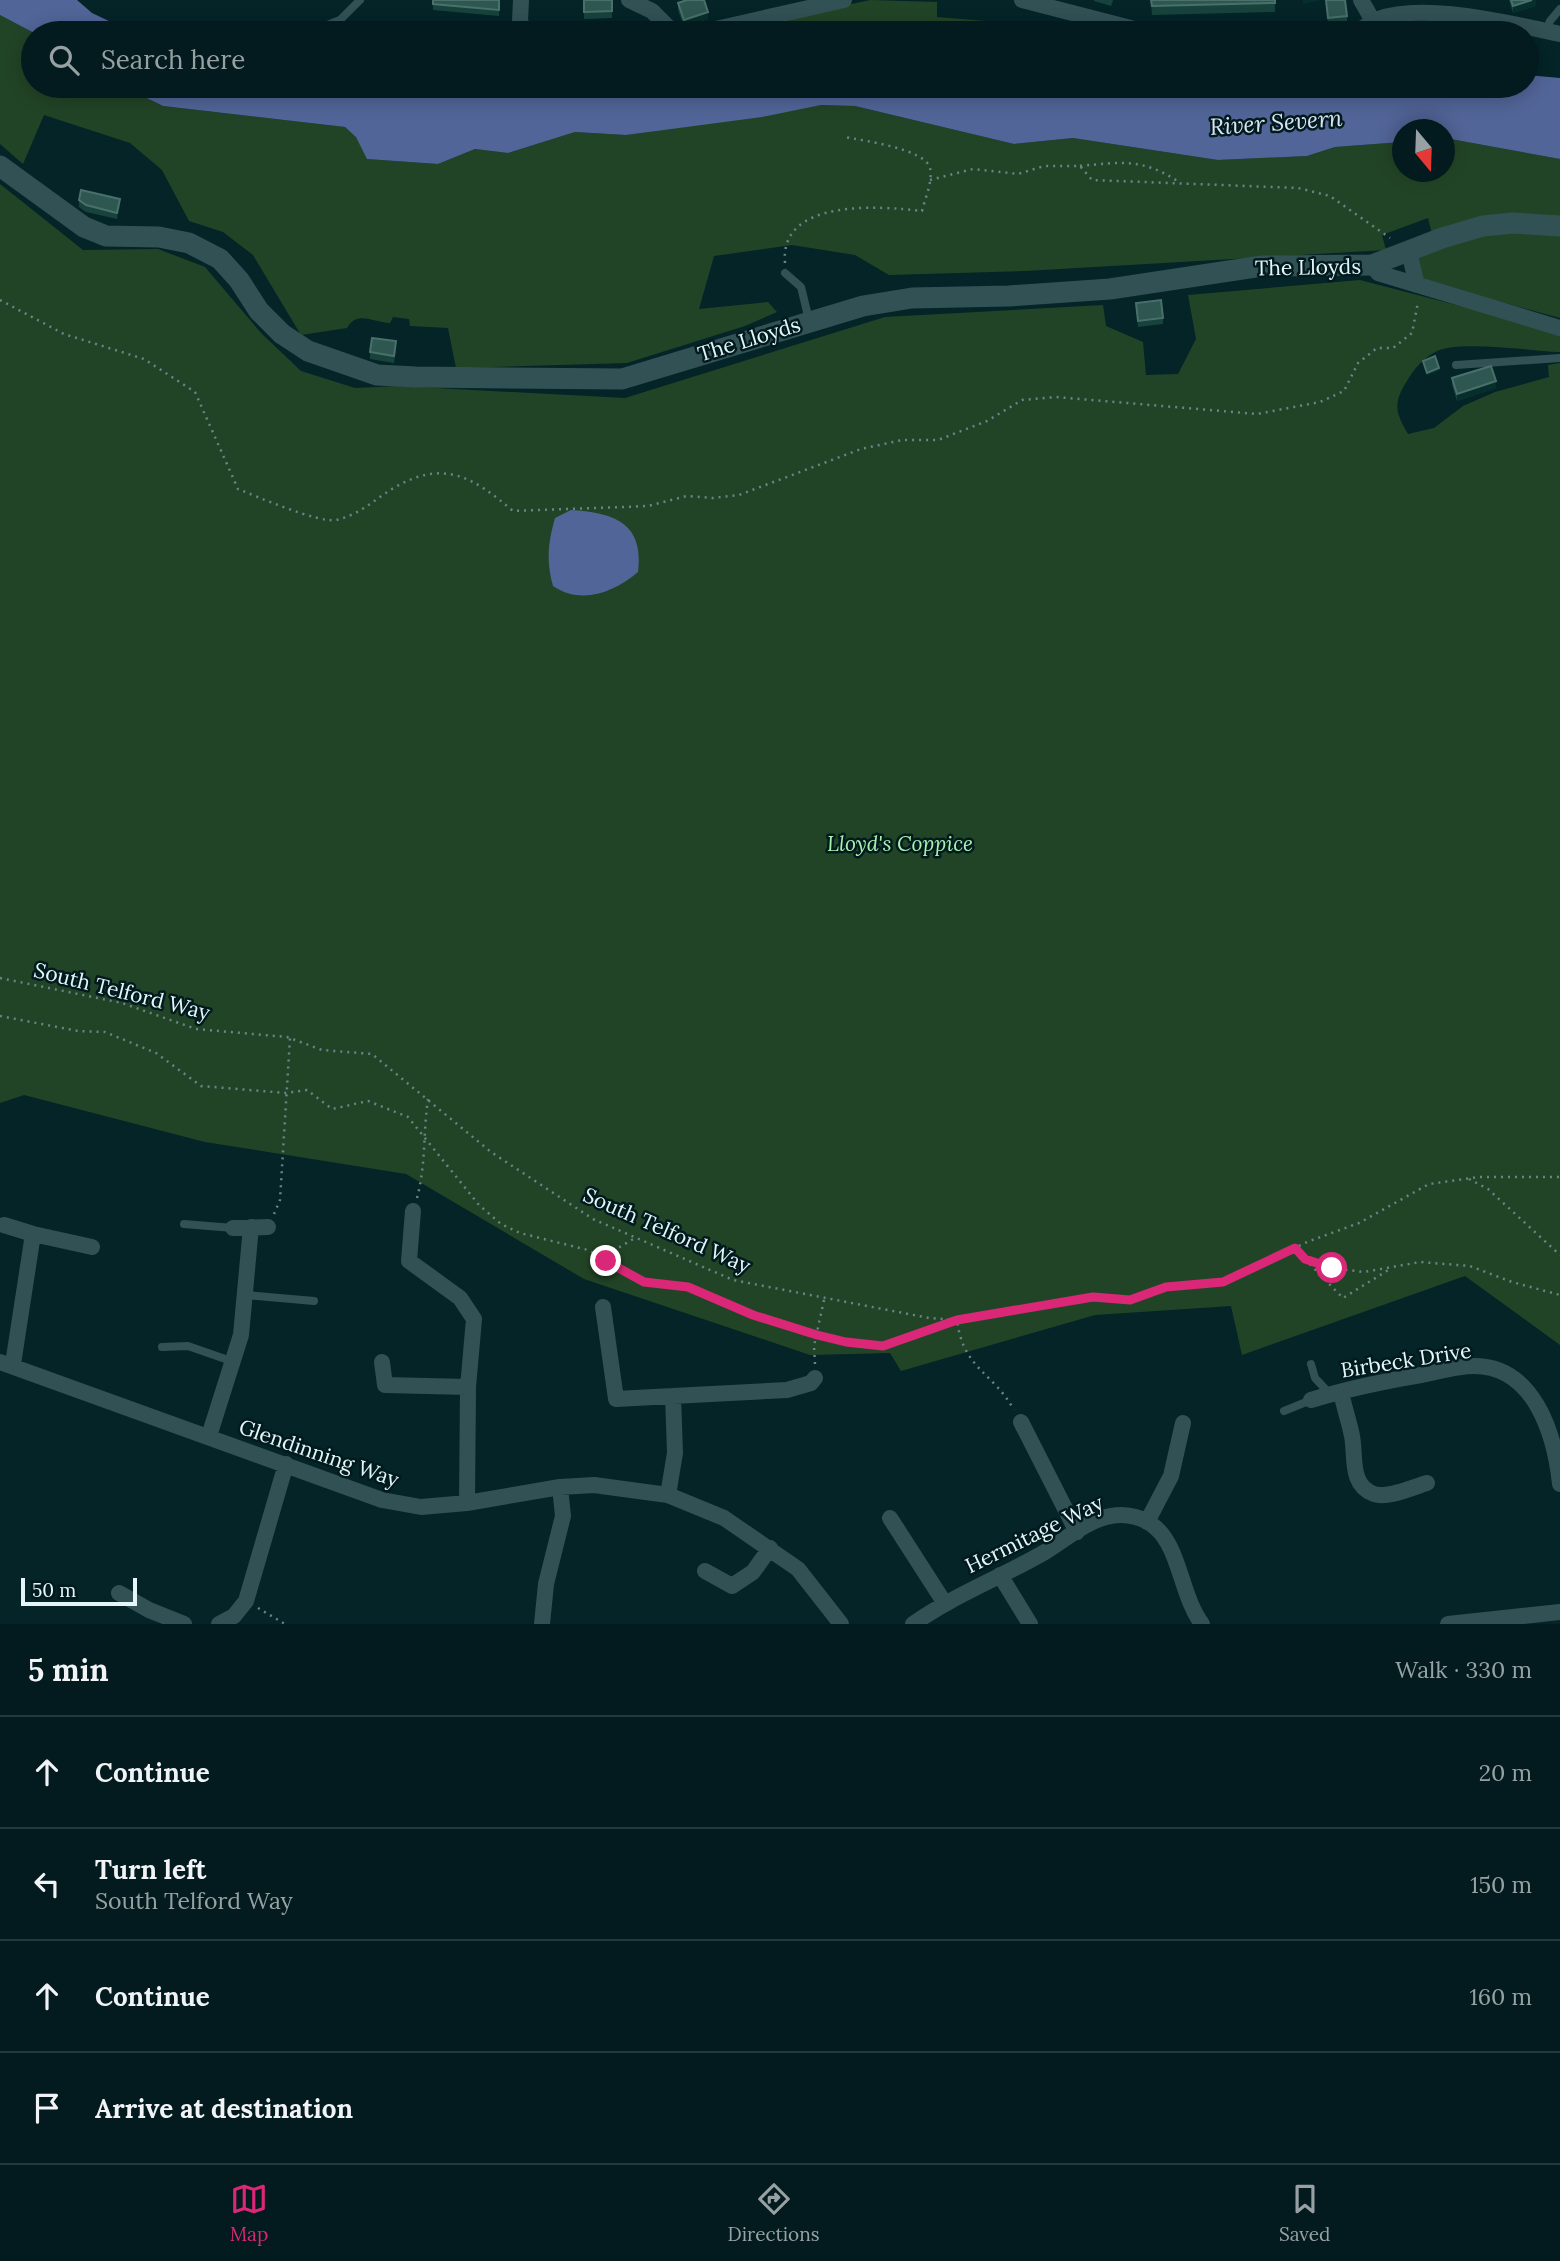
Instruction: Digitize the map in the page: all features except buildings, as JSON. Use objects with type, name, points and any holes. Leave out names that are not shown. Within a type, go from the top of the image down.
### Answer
[{"type":"street","points":[[520,21],[521,0]]},
{"type":"street","points":[[629,0],[652,11],[662,21]]},
{"type":"street","points":[[751,21],[844,0]]},
{"type":"street","points":[[1022,0],[1103,21]]},
{"type":"street","points":[[1361,0],[1372,21]]},
{"type":"street","points":[[1376,21],[1388,16],[1446,15],[1482,21]]},
{"type":"street","name":"The Lloyds","points":[[0,166],[84,227],[106,236],[159,237],[189,243],[220,259],[239,280],[258,311],[282,334],[308,351],[377,375],[622,379],[809,320],[863,306],[912,298],[1009,296],[1110,289],[1262,266],[1372,265],[1442,237],[1483,226],[1513,223],[1560,226]]},
{"type":"street","points":[[1409,252],[1421,287]]},
{"type":"street","points":[[1372,265],[1378,273],[1560,328]]},
{"type":"street","points":[[413,1211],[409,1261],[460,1298],[474,1319],[468,1387],[467,1503]]},
{"type":"street","points":[[4,1224],[33,1234],[92,1247]]},
{"type":"street","points":[[209,1436],[234,1362],[246,1295],[251,1227]]},
{"type":"street","points":[[233,1228],[268,1227]]},
{"type":"street","points":[[6,1363],[33,1234]]},
{"type":"street","points":[[603,1307],[616,1399],[787,1390],[811,1383],[815,1378]]},
{"type":"street","points":[[382,1362],[385,1385],[468,1387]]},
{"type":"street","name":"Glendinning Way","points":[[6,1363],[383,1500],[421,1507],[467,1503],[559,1487],[593,1485],[668,1495],[723,1518],[770,1548],[798,1569],[841,1624]]},
{"type":"street","name":"Birbeck Drive","points":[[1311,1400],[1476,1366],[1511,1376],[1542,1410],[1556,1452],[1560,1484]]},
{"type":"street","points":[[1336,1393],[1352,1438],[1354,1469],[1360,1484],[1374,1494],[1390,1494],[1427,1483]]},
{"type":"street","points":[[668,1495],[675,1453],[673,1396]]},
{"type":"street","points":[[1021,1422],[1077,1532]]},
{"type":"street","points":[[1183,1423],[1171,1476],[1147,1522],[1166,1540],[1185,1596],[1202,1624]]},
{"type":"street","points":[[219,1624],[234,1616],[246,1601],[286,1465]]},
{"type":"street","points":[[542,1624],[546,1584],[563,1516],[559,1487]]},
{"type":"street","name":"Hermitage Way","points":[[913,1624],[944,1602],[1114,1515],[1134,1516],[1147,1522]]},
{"type":"street","points":[[890,1518],[944,1602]]},
{"type":"street","points":[[705,1571],[732,1586],[753,1572],[770,1548]]},
{"type":"street","points":[[1000,1574],[1030,1624]]},
{"type":"street","points":[[119,1593],[149,1610],[184,1624]]},
{"type":"street","points":[[1448,1624],[1560,1612]]},
{"type":"lane","points":[[337,21],[360,0]]},
{"type":"lane","points":[[1553,33],[1560,9]]},
{"type":"lane","points":[[785,274],[801,287],[809,320]]},
{"type":"lane","points":[[1456,365],[1560,358]]},
{"type":"lane","points":[[184,1224],[233,1228]]},
{"type":"lane","points":[[246,1295],[314,1301]]},
{"type":"lane","points":[[162,1347],[188,1346],[234,1362]]},
{"type":"lane","points":[[1311,1364],[1315,1378],[1336,1393]]},
{"type":"lane","points":[[1284,1411],[1311,1400]]},
{"type":"path","points":[[785,274],[784,255],[792,232],[811,215],[879,206],[922,211],[930,180],[929,166],[920,155],[845,137]]},
{"type":"path","points":[[930,180],[973,169],[1017,174],[1044,166],[1132,161],[1159,169],[1181,184]]},
{"type":"path","points":[[1080,166],[1092,180],[1298,188],[1330,196],[1409,252]]},
{"type":"path","points":[[0,300],[64,334],[144,359],[195,392],[238,489],[334,520],[373,505],[393,488],[436,472],[454,473],[483,486],[513,511],[544,507],[648,506],[687,496],[738,495],[861,449],[902,440],[938,440],[987,421],[1022,400],[1056,397],[1257,414],[1320,402],[1344,391],[1358,363],[1377,348],[1393,348],[1412,333],[1421,287]]},
{"type":"path","name":"South Telford Way","points":[[0,978],[122,1003],[196,1029],[290,1038],[322,1050],[372,1054],[519,1173],[593,1219],[733,1280],[824,1300],[929,1318],[957,1320],[1093,1297],[1130,1300],[1166,1287],[1223,1282],[1295,1248],[1359,1223],[1429,1184],[1478,1177],[1560,1177]]},
{"type":"path","points":[[0,1016],[78,1031],[105,1032],[156,1053],[201,1086],[286,1093],[307,1090],[332,1109],[368,1101],[408,1117],[479,1205],[501,1224],[520,1233],[588,1250],[644,1282],[688,1287],[753,1315],[846,1342],[883,1346],[957,1320],[960,1341],[967,1355],[1008,1400],[1021,1422]]},
{"type":"path","points":[[268,1227],[280,1200],[290,1038]]},
{"type":"path","points":[[413,1211],[426,1168],[423,1134],[428,1099]]},
{"type":"path","points":[[1468,1178],[1488,1189],[1560,1255]]},
{"type":"path","points":[[601,1258],[635,1238]]},
{"type":"path","points":[[1295,1248],[1343,1298],[1392,1267]]},
{"type":"path","points":[[1305,1259],[1332,1268],[1364,1272],[1420,1262],[1470,1266],[1512,1282],[1560,1295]]},
{"type":"path","points":[[815,1378],[817,1335],[824,1300]]},
{"type":"path","points":[[246,1601],[285,1624]]},
{"type":"green space","points":[[870,0],[937,2],[937,17],[986,21],[774,21]]},
{"type":"green space","points":[[0,15],[21,26],[21,98],[147,98],[163,106],[345,127],[356,136],[368,159],[438,164],[475,149],[508,153],[575,132],[626,135],[821,105],[855,106],[1014,144],[1073,138],[1218,160],[1307,156],[1335,147],[1392,143],[1392,182],[1455,182],[1455,140],[1560,159],[1560,318],[1423,281],[1417,256],[1435,246],[1428,218],[1382,235],[1386,250],[1025,271],[889,275],[855,255],[792,245],[714,256],[699,309],[768,302],[777,312],[745,326],[627,363],[456,368],[448,328],[410,326],[409,319],[393,317],[390,323],[361,318],[347,328],[301,335],[253,255],[223,232],[189,221],[162,170],[130,143],[44,115],[23,164],[0,144]]},
{"type":"green space","name":"Lloyd's Coppice","points":[[0,184],[83,250],[158,249],[205,267],[261,333],[301,371],[355,388],[398,386],[625,398],[885,317],[1103,305],[1106,326],[1143,342],[1146,375],[1178,374],[1196,339],[1188,295],[1360,280],[1560,332],[1560,352],[1479,346],[1437,351],[1423,360],[1413,372],[1399,395],[1397,408],[1408,434],[1434,428],[1463,406],[1495,392],[1549,377],[1548,365],[1560,363],[1560,1345],[1465,1276],[1242,1355],[1231,1306],[1095,1315],[901,1371],[890,1353],[810,1355],[584,1279],[406,1174],[205,1142],[24,1095],[0,1103]]},
{"type":"water","points":[[0,0],[77,0],[92,13],[109,21],[21,21],[21,26],[0,15]]},
{"type":"water","name":"River Severn","points":[[1539,76],[1560,78],[1560,159],[1455,140],[1455,119],[1392,119],[1392,143],[1335,147],[1307,156],[1218,160],[1073,138],[1014,144],[855,106],[821,105],[762,117],[626,135],[575,132],[508,153],[475,149],[438,164],[367,159],[356,137],[345,127],[163,106],[147,98],[1539,98]]},
{"type":"water","points":[[571,510],[601,514],[623,524],[636,542],[639,555],[638,572],[618,586],[597,594],[575,595],[553,586],[549,544],[555,518]]},
{"type":"route","points":[[606,1261],[644,1282],[688,1287],[753,1315],[804,1328],[817,1335],[846,1342],[883,1346],[957,1320],[1093,1297],[1130,1300],[1166,1287],[1223,1282],[1295,1248],[1305,1259],[1332,1268]]}]
